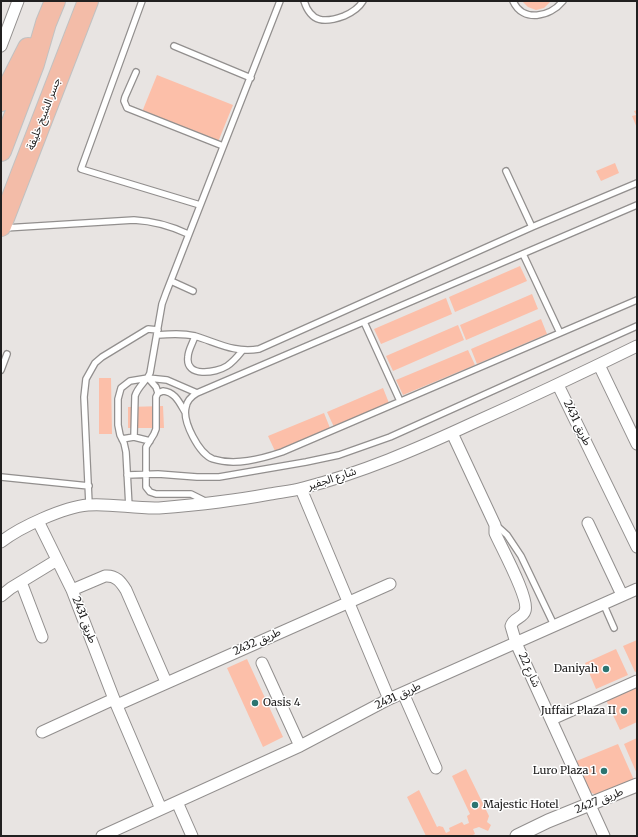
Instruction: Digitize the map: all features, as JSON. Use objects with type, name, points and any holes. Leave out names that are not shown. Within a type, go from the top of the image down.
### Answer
[{"type":"highway","points":[[1,151],[34,64],[46,23],[55,1]]},
{"type":"highway","name":"جسر الشيخ خليفة","points":[[1,227],[88,1]]},
{"type":"highway","points":[[1,101],[29,47],[46,23]]},
{"type":"street","points":[[1,46],[18,1]]},
{"type":"street","name":"شارع الجفير","points":[[1,542],[38,521],[72,507],[89,504],[157,508],[240,500],[301,489],[364,469],[452,433],[558,385],[581,372],[599,365],[637,346]]},
{"type":"street","points":[[599,365],[637,444]]},
{"type":"street","name":"طريق 2431","points":[[558,385],[637,548]]},
{"type":"street","points":[[452,433],[495,525],[495,533],[523,593],[526,607],[524,614],[512,623],[511,626],[516,643]]},
{"type":"street","points":[[301,489],[389,700]]},
{"type":"street","name":"طريق 2431","points":[[38,521],[72,590],[115,702],[161,809]]},
{"type":"street","points":[[588,523],[622,595]]},
{"type":"street","points":[[1,596],[57,560]]},
{"type":"street","points":[[72,590],[105,576],[110,576],[119,580],[126,590],[166,682]]},
{"type":"street","points":[[21,582],[42,637]]},
{"type":"street","name":"طريق 2432","points":[[42,732],[166,682],[390,584]]},
{"type":"street","name":"طريق 2431","points":[[102,836],[300,746],[403,693],[637,589]]},
{"type":"street","name":"شارع 22","points":[[516,643],[552,719],[604,836]]},
{"type":"street","points":[[262,663],[300,746]]},
{"type":"street","points":[[552,719],[637,681]]},
{"type":"street","points":[[403,693],[436,768]]},
{"type":"street","name":"طريق 2427","points":[[517,836],[555,818],[637,785]]},
{"type":"street","points":[[177,802],[192,836]]},
{"type":"lane","points":[[142,1],[81,169],[200,205]]},
{"type":"lane","points":[[134,437],[135,396],[140,386],[148,378],[150,373],[162,304],[280,1]]},
{"type":"lane","points":[[304,1],[307,9],[312,15],[318,19],[326,21],[347,14],[356,9],[363,1]]},
{"type":"lane","points":[[513,1],[515,6],[521,12],[535,16],[552,11],[563,1]]},
{"type":"lane","points":[[174,46],[251,78]]},
{"type":"lane","points":[[136,72],[124,101],[127,108],[223,146]]},
{"type":"lane","points":[[506,171],[532,227]]},
{"type":"lane","points":[[89,504],[84,397],[86,379],[95,363],[109,352],[148,329],[157,332],[195,336],[242,351],[259,349],[532,227],[637,183]]},
{"type":"lane","points":[[185,412],[188,401],[197,393],[637,205]]},
{"type":"lane","points":[[1,227],[115,220],[149,220],[188,234]]},
{"type":"lane","points":[[523,254],[560,332]]},
{"type":"lane","points":[[171,281],[193,291]]},
{"type":"lane","points":[[207,503],[191,494],[156,494],[150,492],[146,487],[145,452],[156,429],[155,401],[158,393],[166,391],[176,396],[185,412],[194,439],[206,455],[218,460],[239,461],[261,458],[282,452],[637,300]]},
{"type":"lane","points":[[364,322],[400,401]]},
{"type":"lane","points":[[127,475],[146,474],[197,477],[219,476],[306,462],[339,455],[390,437],[637,326]]},
{"type":"lane","points":[[195,336],[187,359],[193,370],[199,372],[206,373],[221,369],[233,361],[242,351]]},
{"type":"lane","points":[[1,370],[7,354]]},
{"type":"lane","points":[[129,507],[126,452],[118,425],[118,394],[125,384],[130,381],[148,378],[167,380],[197,393]]},
{"type":"lane","points":[[148,378],[158,393]]},
{"type":"lane","points":[[122,439],[134,437],[150,441]]},
{"type":"lane","points":[[1,477],[89,486]]},
{"type":"lane","points":[[495,525],[507,535],[521,556],[554,625]]},
{"type":"lane","points":[[603,603],[614,628]]},
{"type":"building","points":[[522,1],[551,1],[544,8],[536,10],[528,7]]},
{"type":"building","points":[[157,75],[233,105],[218,142],[142,112]]},
{"type":"building","points":[[637,110],[637,128],[632,116],[636,115],[634,111]]},
{"type":"building","points":[[615,163],[619,173],[601,181],[596,171]]},
{"type":"building","points":[[520,266],[527,281],[455,312],[449,297]]},
{"type":"building","points":[[532,294],[538,309],[466,340],[460,325]]},
{"type":"building","points":[[446,298],[452,314],[381,344],[374,329]]},
{"type":"building","points":[[541,319],[547,334],[477,364],[471,349]]},
{"type":"building","points":[[458,325],[464,340],[393,371],[386,356]]},
{"type":"building","points":[[468,350],[475,365],[403,395],[396,380]]},
{"type":"building","points":[[99,378],[111,378],[112,434],[99,434]]},
{"type":"building","points":[[383,388],[389,403],[334,427],[327,412]]},
{"type":"building","points":[[163,406],[164,428],[128,428],[128,407]]},
{"type":"building","points":[[324,413],[330,428],[275,451],[268,436]]},
{"type":"building","points":[[637,640],[637,671],[635,672],[623,646]]},
{"type":"building","name":"Daniyah","points":[[616,649],[628,675],[596,689],[585,663]]},
{"type":"building","name":"Oasis 4","points":[[247,659],[283,737],[263,747],[227,668]]},
{"type":"building","name":"Juffair Plaza II","points":[[637,686],[637,722],[620,730],[606,700]]},
{"type":"building","points":[[637,738],[637,774],[624,744]]},
{"type":"building","name":"Luro Plaza 1","points":[[618,744],[634,780],[597,795],[587,791],[574,762]]},
{"type":"building","name":"Majestic Hotel","points":[[466,769],[489,816],[487,822],[491,825],[488,831],[479,827],[473,829],[475,834],[471,836],[426,836],[407,797],[419,790],[437,827],[443,827],[446,833],[450,831],[449,828],[462,822],[464,825],[469,823],[467,816],[470,814],[452,776]]},
{"type":"place","name":"Daniyah","points":[[606,669]]},
{"type":"place","name":"Oasis 4","points":[[255,703]]},
{"type":"place","name":"Juffair Plaza II","points":[[624,711]]},
{"type":"place","name":"Luro Plaza 1","points":[[604,771]]},
{"type":"place","name":"Majestic Hotel","points":[[475,805]]}]
